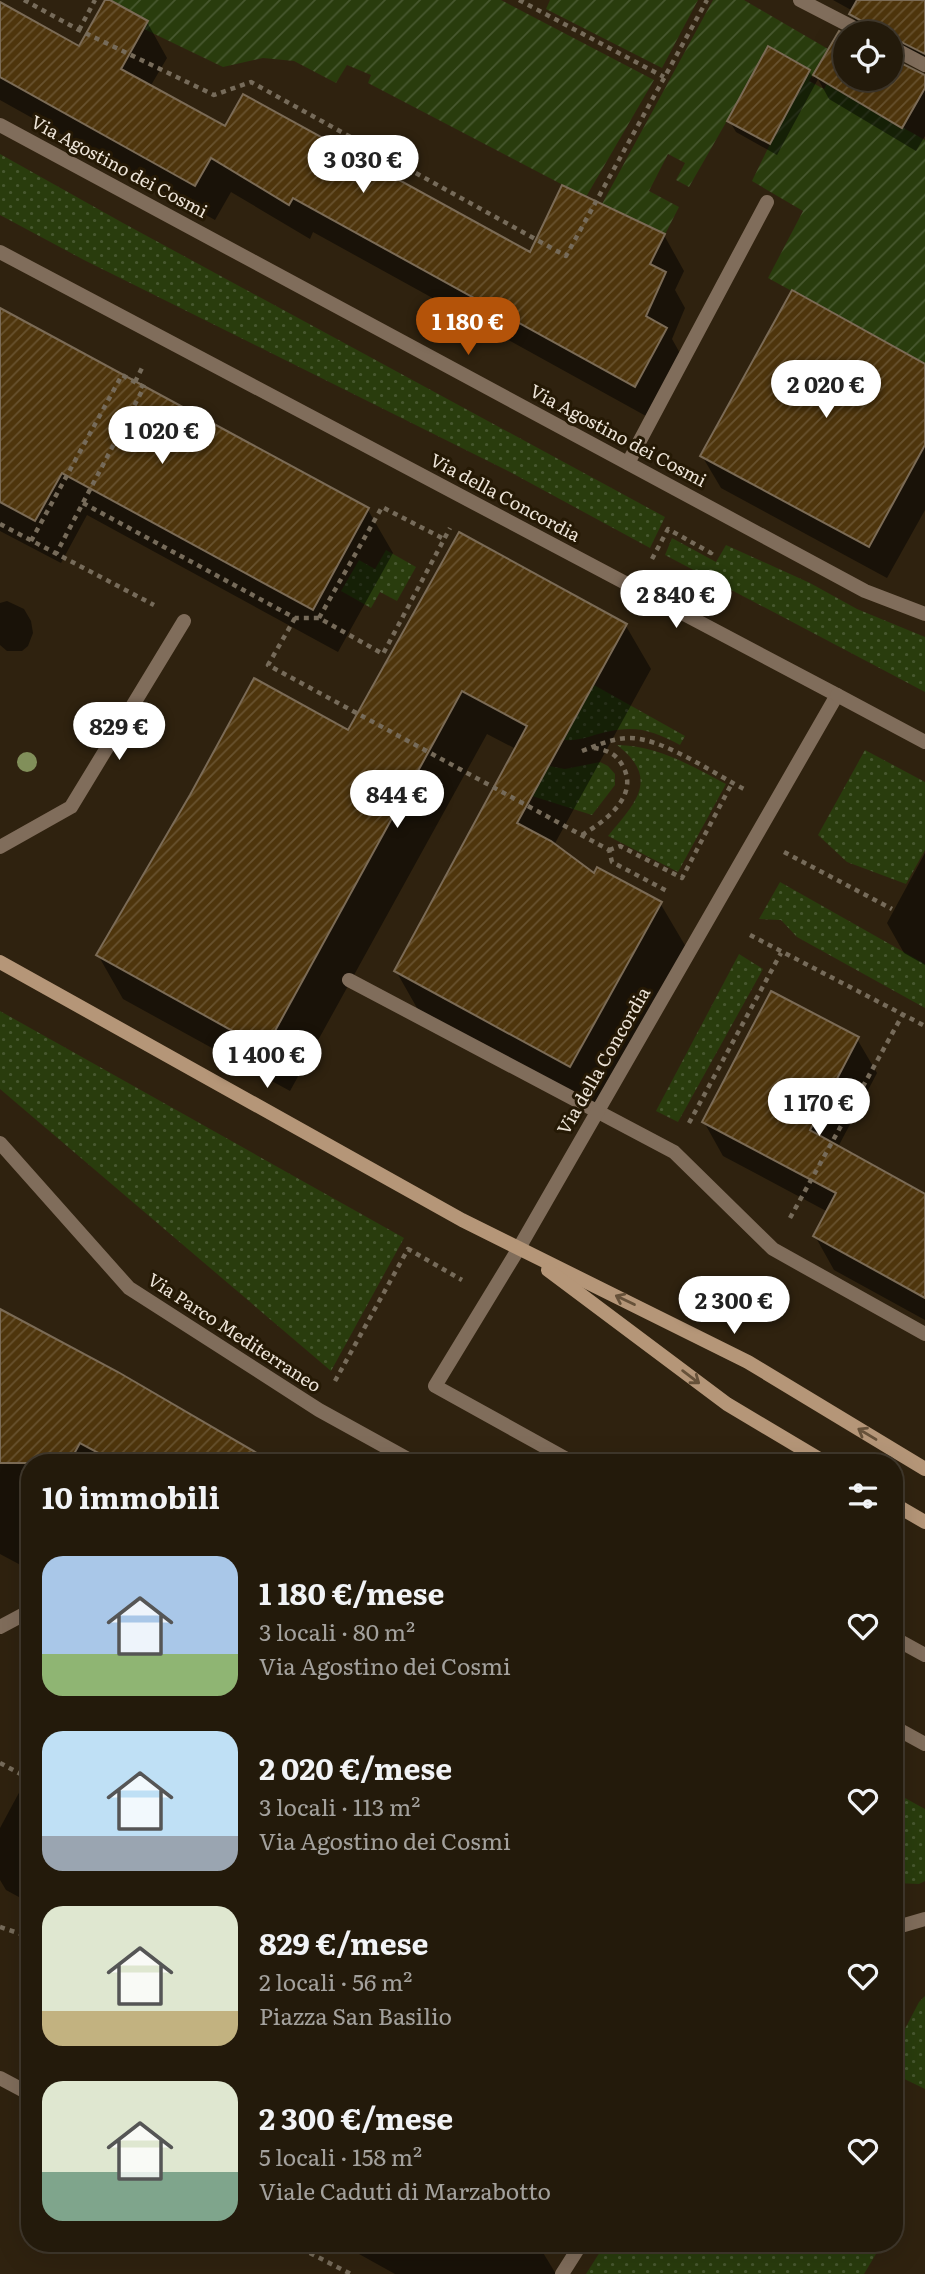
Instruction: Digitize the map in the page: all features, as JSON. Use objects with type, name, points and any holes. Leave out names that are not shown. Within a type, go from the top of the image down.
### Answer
[{"type":"street","points":[[800,0],[841,21]]},
{"type":"street","points":[[903,53],[925,65]]},
{"type":"street","name":"Via Agostino dei Cosmi","points":[[0,125],[865,591],[925,614]]},
{"type":"street","points":[[628,463],[766,202]]},
{"type":"street","name":"Via della Concordia","points":[[0,252],[837,695],[519,1248],[435,1387],[558,1454]]},
{"type":"street","points":[[0,847],[71,807],[184,621]]},
{"type":"street","points":[[837,695],[925,742]]},
{"type":"street","points":[[0,962],[462,1220],[748,1362],[900,1454]]},
{"type":"street","points":[[349,980],[674,1152],[773,1250],[925,1334]]},
{"type":"street","name":"Via Parco Mediterraneo","points":[[0,1143],[129,1288],[319,1410],[399,1454]]},
{"type":"street","points":[[519,1248],[727,1404],[811,1454]]},
{"type":"street","points":[[903,1456],[925,1469]]},
{"type":"street","points":[[903,1509],[925,1522]]},
{"type":"street","points":[[0,1627],[21,1616]]},
{"type":"street","points":[[903,1643],[925,1655]]},
{"type":"street","points":[[903,1732],[925,1744]]},
{"type":"street","points":[[903,1925],[925,1919]]},
{"type":"street","points":[[0,2078],[21,2089]]},
{"type":"street","points":[[562,2274],[576,2252]]},
{"type":"path","points":[[24,0],[79,30],[214,95],[251,82],[566,256],[708,0]]},
{"type":"path","points":[[79,30],[95,0]]},
{"type":"path","points":[[519,0],[664,77]]},
{"type":"path","points":[[32,541],[122,375],[144,387],[56,554]]},
{"type":"path","points":[[83,503],[295,618],[319,618],[383,654],[465,499]]},
{"type":"path","points":[[319,618],[382,507],[444,539]]},
{"type":"path","points":[[0,524],[184,621]]},
{"type":"path","points":[[636,589],[668,529],[711,552]]},
{"type":"path","points":[[295,618],[268,665],[609,850],[612,862],[667,891]]},
{"type":"path","points":[[582,835],[606,820],[625,796],[628,783],[620,760],[608,751],[596,748],[582,751],[606,741],[630,738],[649,741],[774,805]]},
{"type":"path","points":[[609,850],[620,846],[682,878],[733,783]]},
{"type":"path","points":[[755,837],[892,909]]},
{"type":"path","points":[[750,935],[780,953],[925,1026]]},
{"type":"path","points":[[674,1152],[780,953]]},
{"type":"path","points":[[773,1250],[903,1014]]},
{"type":"path","points":[[319,1410],[408,1250],[490,1295]]},
{"type":"path","points":[[0,1763],[21,1774]]},
{"type":"path","points":[[0,1927],[21,1934]]},
{"type":"path","points":[[308,2252],[351,2274]]},
{"type":"green space","points":[[110,0],[501,0],[654,80],[586,197],[368,83],[371,75],[347,65],[336,83],[294,61],[263,58],[223,67],[144,29],[148,21]]},
{"type":"green space","points":[[550,0],[698,0],[662,68],[546,9]]},
{"type":"green space","points":[[713,0],[744,0],[828,49],[809,81],[824,89],[833,74],[833,91],[895,91],[900,94],[886,118],[925,140],[925,364],[768,278],[803,211],[752,181],[770,144],[736,105],[689,187],[676,180],[685,163],[668,154],[649,191],[679,207],[656,252],[565,272]]},
{"type":"green space","points":[[0,154],[665,517],[650,548],[510,472],[84,260],[0,215]]},
{"type":"green space","points":[[672,538],[716,562],[726,545],[810,583],[857,609],[925,637],[925,692],[665,555]]},
{"type":"green space","points":[[386,550],[416,567],[397,601],[380,592],[371,608],[341,591],[359,560],[375,569]]},
{"type":"green space","points":[[594,685],[685,736],[680,745],[636,729],[563,740]]},
{"type":"green space","points":[[617,745],[660,753],[726,784],[678,872],[608,836],[634,802],[641,780],[630,757]]},
{"type":"green space","points":[[865,750],[925,782],[925,850],[906,884],[847,862],[818,835]]},
{"type":"green space","points":[[600,762],[615,774],[615,785],[592,815],[532,796],[549,766],[565,769]]},
{"type":"green space","points":[[780,882],[925,964],[925,1008],[797,937],[781,920],[759,919]]},
{"type":"green space","points":[[739,954],[763,969],[678,1122],[656,1111]]},
{"type":"green space","points":[[0,1011],[404,1238],[331,1371],[0,1089]]},
{"type":"green space","points":[[903,1797],[925,1809],[925,1881],[919,1884],[903,1883]]},
{"type":"green space","points":[[925,1996],[925,2089],[903,2078],[903,2033]]},
{"type":"green space","points":[[600,2252],[877,2252],[864,2274],[586,2274]]},
{"type":"building","points":[[105,0],[110,0],[148,21],[121,69],[225,126],[243,94],[530,252],[562,185],[665,234],[650,264],[666,272],[646,316],[667,328],[635,387],[293,198],[289,205],[211,158],[195,186],[0,77],[0,2],[79,46]]},
{"type":"building","points":[[857,0],[925,0],[925,54],[903,43],[903,21],[862,21],[849,14]]},
{"type":"building","points":[[833,41],[833,87],[813,75]]},
{"type":"building","points":[[768,46],[810,70],[770,144],[727,121]]},
{"type":"building","points":[[903,64],[925,75],[925,88],[902,128],[840,91],[903,91]]},
{"type":"building","points":[[792,290],[925,364],[925,445],[869,547],[700,456]]},
{"type":"building","points":[[0,308],[369,508],[313,610],[62,473],[35,521],[0,502]]},
{"type":"building","points":[[459,532],[627,624],[517,823],[551,841],[594,873],[597,867],[662,902],[570,1067],[394,971],[527,726],[462,691],[265,1049],[96,955],[190,795],[254,678],[348,730]]},
{"type":"building","points":[[771,991],[859,1037],[810,1130],[925,1194],[925,1298],[813,1236],[836,1193],[702,1122]]},
{"type":"building","points":[[0,1309],[118,1372],[259,1454],[100,1454],[80,1443],[74,1454],[21,1454],[21,1463],[0,1463]]}]
